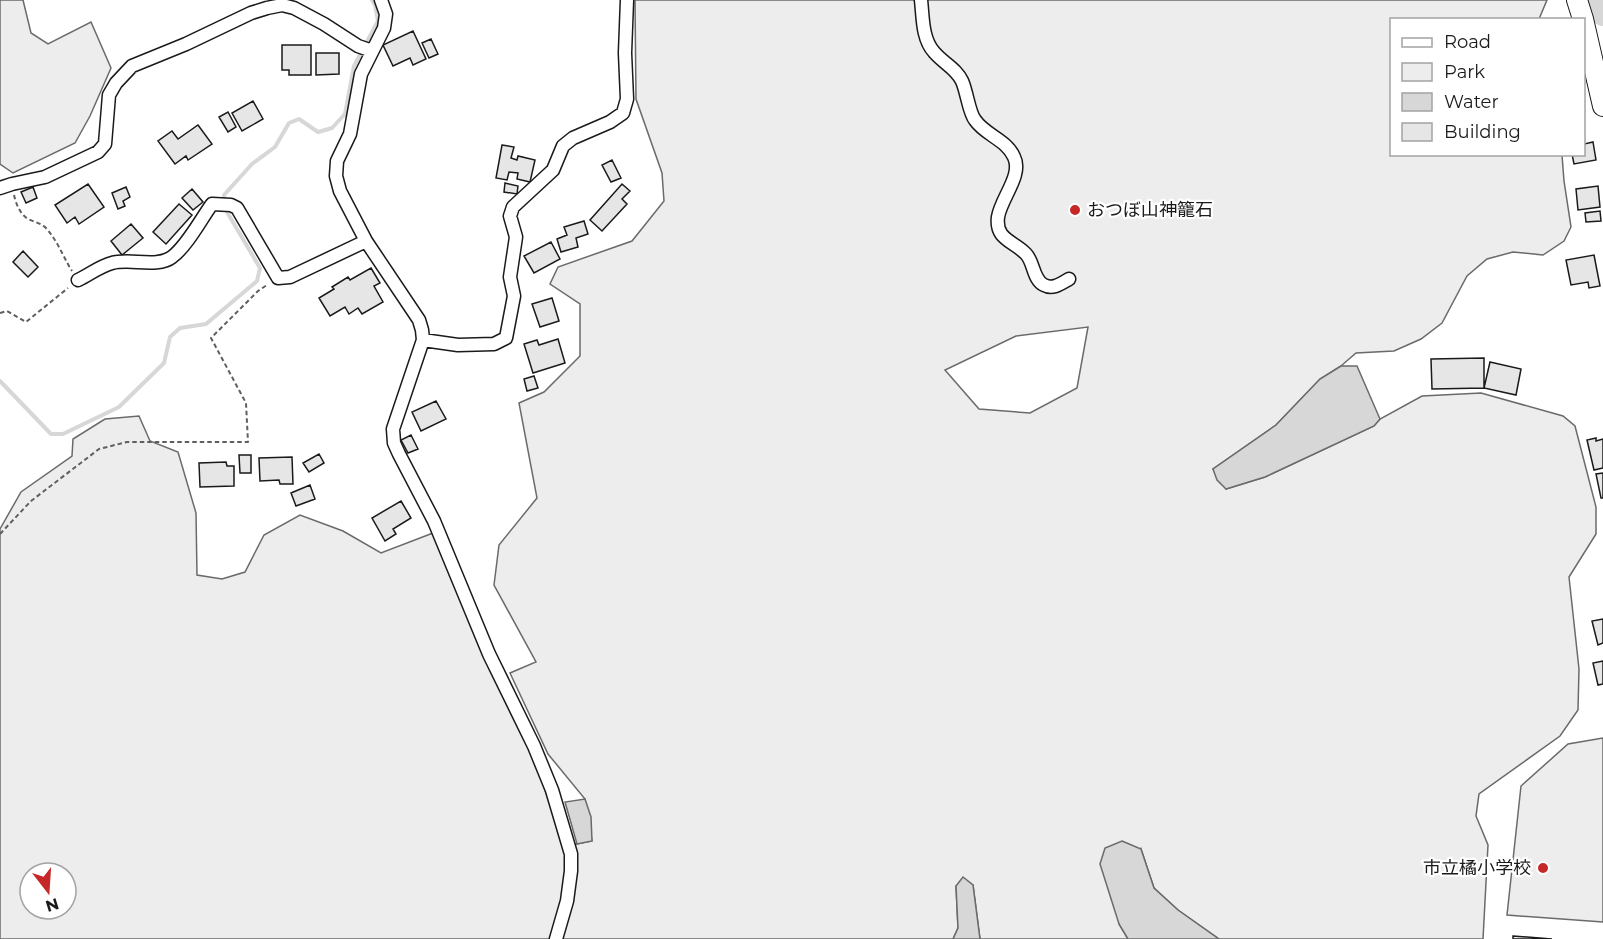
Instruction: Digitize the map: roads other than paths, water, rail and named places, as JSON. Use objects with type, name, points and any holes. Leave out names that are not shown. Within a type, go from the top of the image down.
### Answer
[{"type":"highway","points":[[1577,0],[1584,18]]},
{"type":"highway","points":[[1585,23],[1600,77],[1603,106]]},
{"type":"street","points":[[381,0],[387,15],[384,28],[361,74],[350,134],[337,161],[336,176],[340,191],[366,241],[419,320],[422,330],[423,340],[393,429],[394,444],[434,521],[489,654],[534,746],[552,790],[571,854],[572,871],[556,939]]},
{"type":"street","points":[[423,340],[458,345],[494,344],[506,338],[514,296],[510,277],[516,237],[510,216],[513,207],[553,170],[563,146],[573,138],[610,122],[623,113],[627,99],[625,53],[627,0]]},
{"type":"street","points":[[921,0],[925,36],[929,46],[935,54],[955,69],[962,80],[974,120],[993,137],[1009,147],[1015,158],[1017,168],[1002,202],[998,219],[1000,234],[1027,255],[1039,282],[1045,286],[1051,287],[1069,279]]},
{"type":"street","points":[[6,186],[45,177],[98,152],[105,144],[109,95],[116,83],[132,66],[186,44],[251,13],[282,5],[294,8],[358,46],[372,51]]},
{"type":"street","points":[[78,280],[111,263],[161,261],[171,258],[182,248],[212,204],[237,208],[278,278],[290,277],[366,241]]},
{"type":"water","points":[[1341,366],[1357,366],[1380,419],[1374,426],[1265,477],[1226,489],[1217,480],[1213,469],[1276,425],[1320,379]]},
{"type":"water","points":[[585,799],[591,817],[592,841],[577,844],[565,802]]},
{"type":"water","points":[[1122,841],[1141,849],[1154,888],[1178,910],[1219,939],[1128,939],[1119,924],[1100,864],[1105,848]]},
{"type":"water","points":[[963,877],[973,885],[980,939],[953,939],[958,928],[956,886]]},
{"type":"waterway","points":[[0,381],[51,434],[63,434],[119,407],[164,363],[170,337],[180,328],[206,324],[257,281],[260,268],[227,212],[224,195],[252,164],[275,147],[289,123],[299,119],[318,132],[332,128],[345,114],[354,66],[378,21],[372,0]]},
{"type":"waterway","points":[[1598,0],[1603,14]]},
{"type":"place","name":"おつぼ山神籠石","points":[[1075,210]]},
{"type":"place","name":"市立橘小学校","points":[[1543,868]]}]
